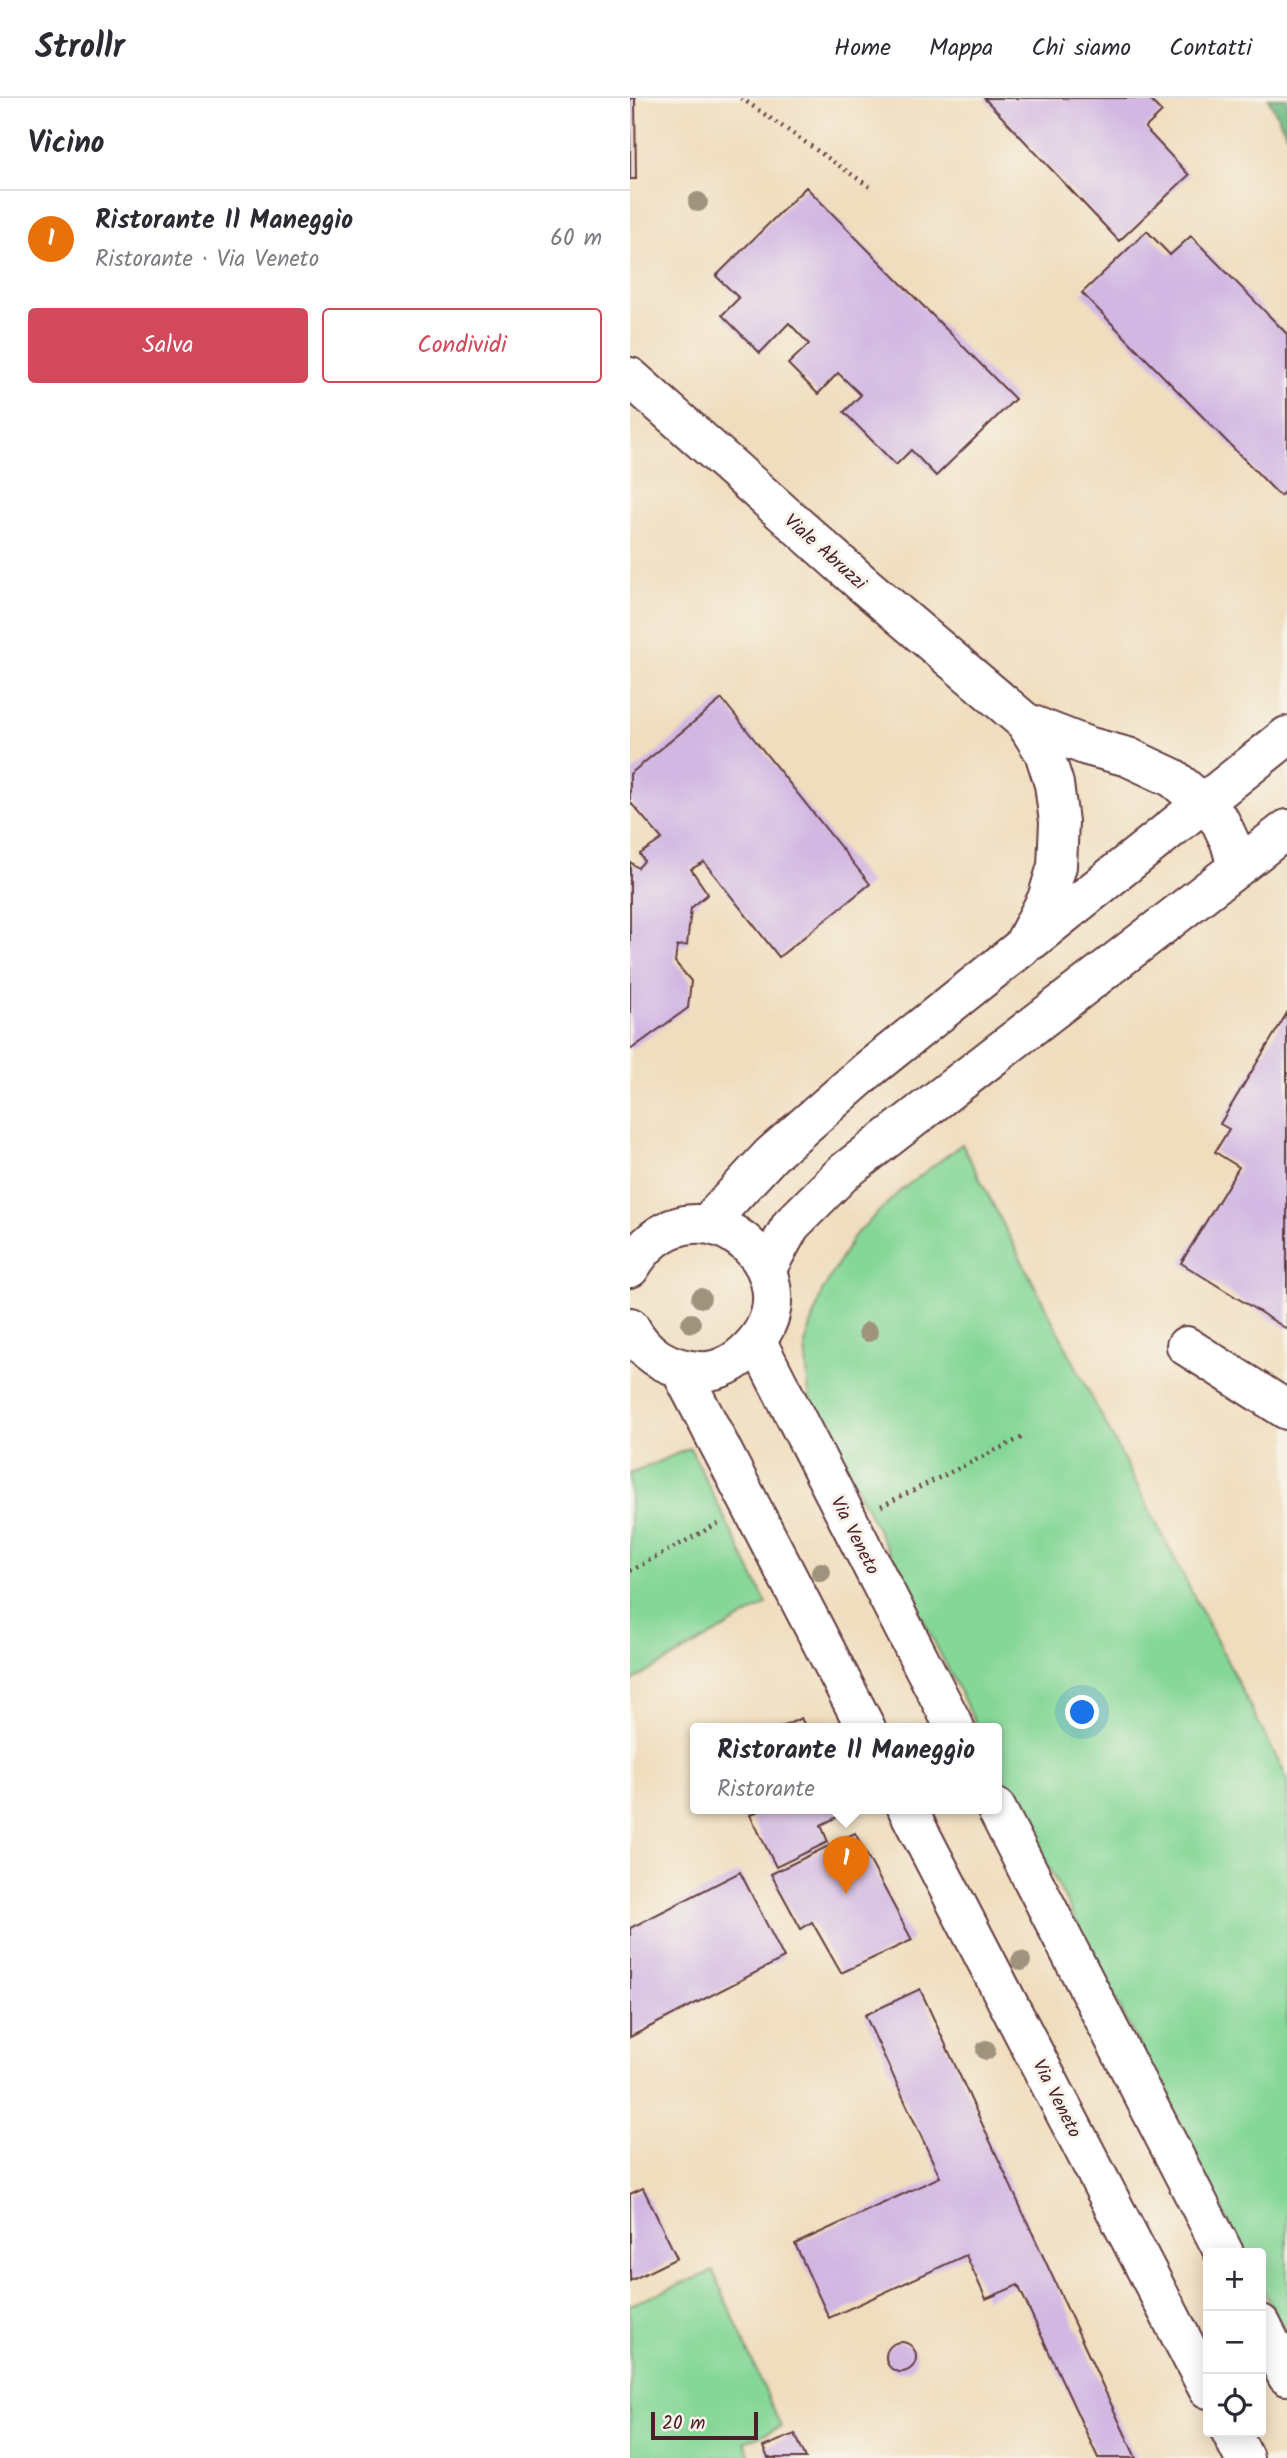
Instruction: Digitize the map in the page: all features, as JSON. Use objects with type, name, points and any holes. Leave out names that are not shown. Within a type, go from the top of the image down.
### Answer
[{"type":"street","name":"Viale Abruzzi","points":[[630,376],[864,585],[1025,722]]},
{"type":"street","points":[[1025,722],[1087,746],[1128,757],[1173,778],[1220,821],[1230,842],[1237,867]]},
{"type":"street","points":[[1023,947],[1047,899],[1057,866],[1059,822],[1054,784],[1044,752],[1025,722]]},
{"type":"street","points":[[707,1224],[771,1155],[868,1070],[1287,736]]},
{"type":"street","points":[[766,1270],[791,1225],[844,1172],[1287,829]]},
{"type":"street","points":[[630,1268],[640,1251],[651,1240],[668,1230],[685,1225],[707,1224],[734,1233],[746,1241],[761,1259],[766,1270],[772,1301],[766,1326],[757,1342],[741,1358],[728,1365],[703,1371],[680,1369],[665,1364],[649,1353],[636,1339],[630,1327]]},
{"type":"street","name":"Via Veneto","points":[[757,1342],[952,1723]]},
{"type":"street","points":[[1186,1346],[1287,1410]]},
{"type":"street","points":[[680,1369],[863,1723]]},
{"type":"street","name":"Via Veneto","points":[[910,1814],[1203,2379]]},
{"type":"street","points":[[999,1814],[1221,2248]]},
{"type":"street","points":[[1266,2335],[1287,2376]]},
{"type":"street","points":[[1234,2437],[1244,2458]]},
{"type":"path","points":[[741,98],[870,187]]},
{"type":"path","points":[[849,1522],[1025,1436]]},
{"type":"path","points":[[630,1571],[751,1506]]},
{"type":"green space","points":[[1268,98],[1287,98],[1287,135]]},
{"type":"green space","points":[[962,1144],[1287,1778],[1287,2337],[1266,2295],[1266,2248],[1241,2248],[1002,1775],[1002,1723],[975,1723],[809,1395],[805,1344],[822,1292],[853,1237],[900,1191]]},
{"type":"green space","points":[[690,1448],[767,1604],[630,1682],[630,1474]]},
{"type":"green space","points":[[713,2271],[781,2427],[744,2442],[751,2458],[630,2458],[630,2305]]},
{"type":"building","points":[[630,98],[635,98],[636,179],[630,179]]},
{"type":"building","points":[[984,98],[1148,98],[1162,112],[1145,128],[1189,175],[1119,241]]},
{"type":"building","points":[[806,187],[1015,399],[936,476],[911,450],[896,465],[844,412],[861,395],[838,373],[818,394],[788,364],[809,344],[789,323],[760,353],[722,315],[739,298],[716,276]]},
{"type":"building","points":[[1147,231],[1170,255],[1191,236],[1287,334],[1287,489],[1280,496],[1082,293]]},
{"type":"building","points":[[722,699],[870,884],[779,957],[704,862],[691,869],[708,894],[691,908],[687,945],[677,946],[675,962],[691,981],[688,1008],[630,1050],[630,862],[638,868],[644,861],[640,854],[662,839],[630,802],[630,774]]},
{"type":"building","points":[[1287,1013],[1287,1329],[1181,1263],[1239,1167],[1215,1152],[1229,1129],[1220,1124]]},
{"type":"building","points":[[801,1718],[804,1723],[790,1723]]},
{"type":"building","points":[[843,1814],[821,1825],[828,1842],[776,1867],[750,1815]]},
{"type":"building","points":[[855,1833],[912,1940],[841,1973],[812,1922],[801,1929],[771,1874]]},
{"type":"building","points":[[740,1872],[784,1958],[630,2037],[630,1928]]},
{"type":"building","points":[[920,1989],[1136,2458],[1098,2458],[1018,2285],[986,2299],[966,2255],[829,2318],[795,2244],[940,2177],[865,2015]]},
{"type":"building","points":[[643,2188],[677,2258],[630,2281],[630,2194]]},
{"type":"building","points":[[901,2342],[912,2346],[916,2357],[912,2368],[901,2372],[890,2368],[886,2357],[890,2346]]},
{"type":"building","points":[[795,2434],[806,2458],[768,2458],[763,2447]]},
{"type":"place","name":"Ristorante Il Maneggio","points":[[846,1894]]}]
